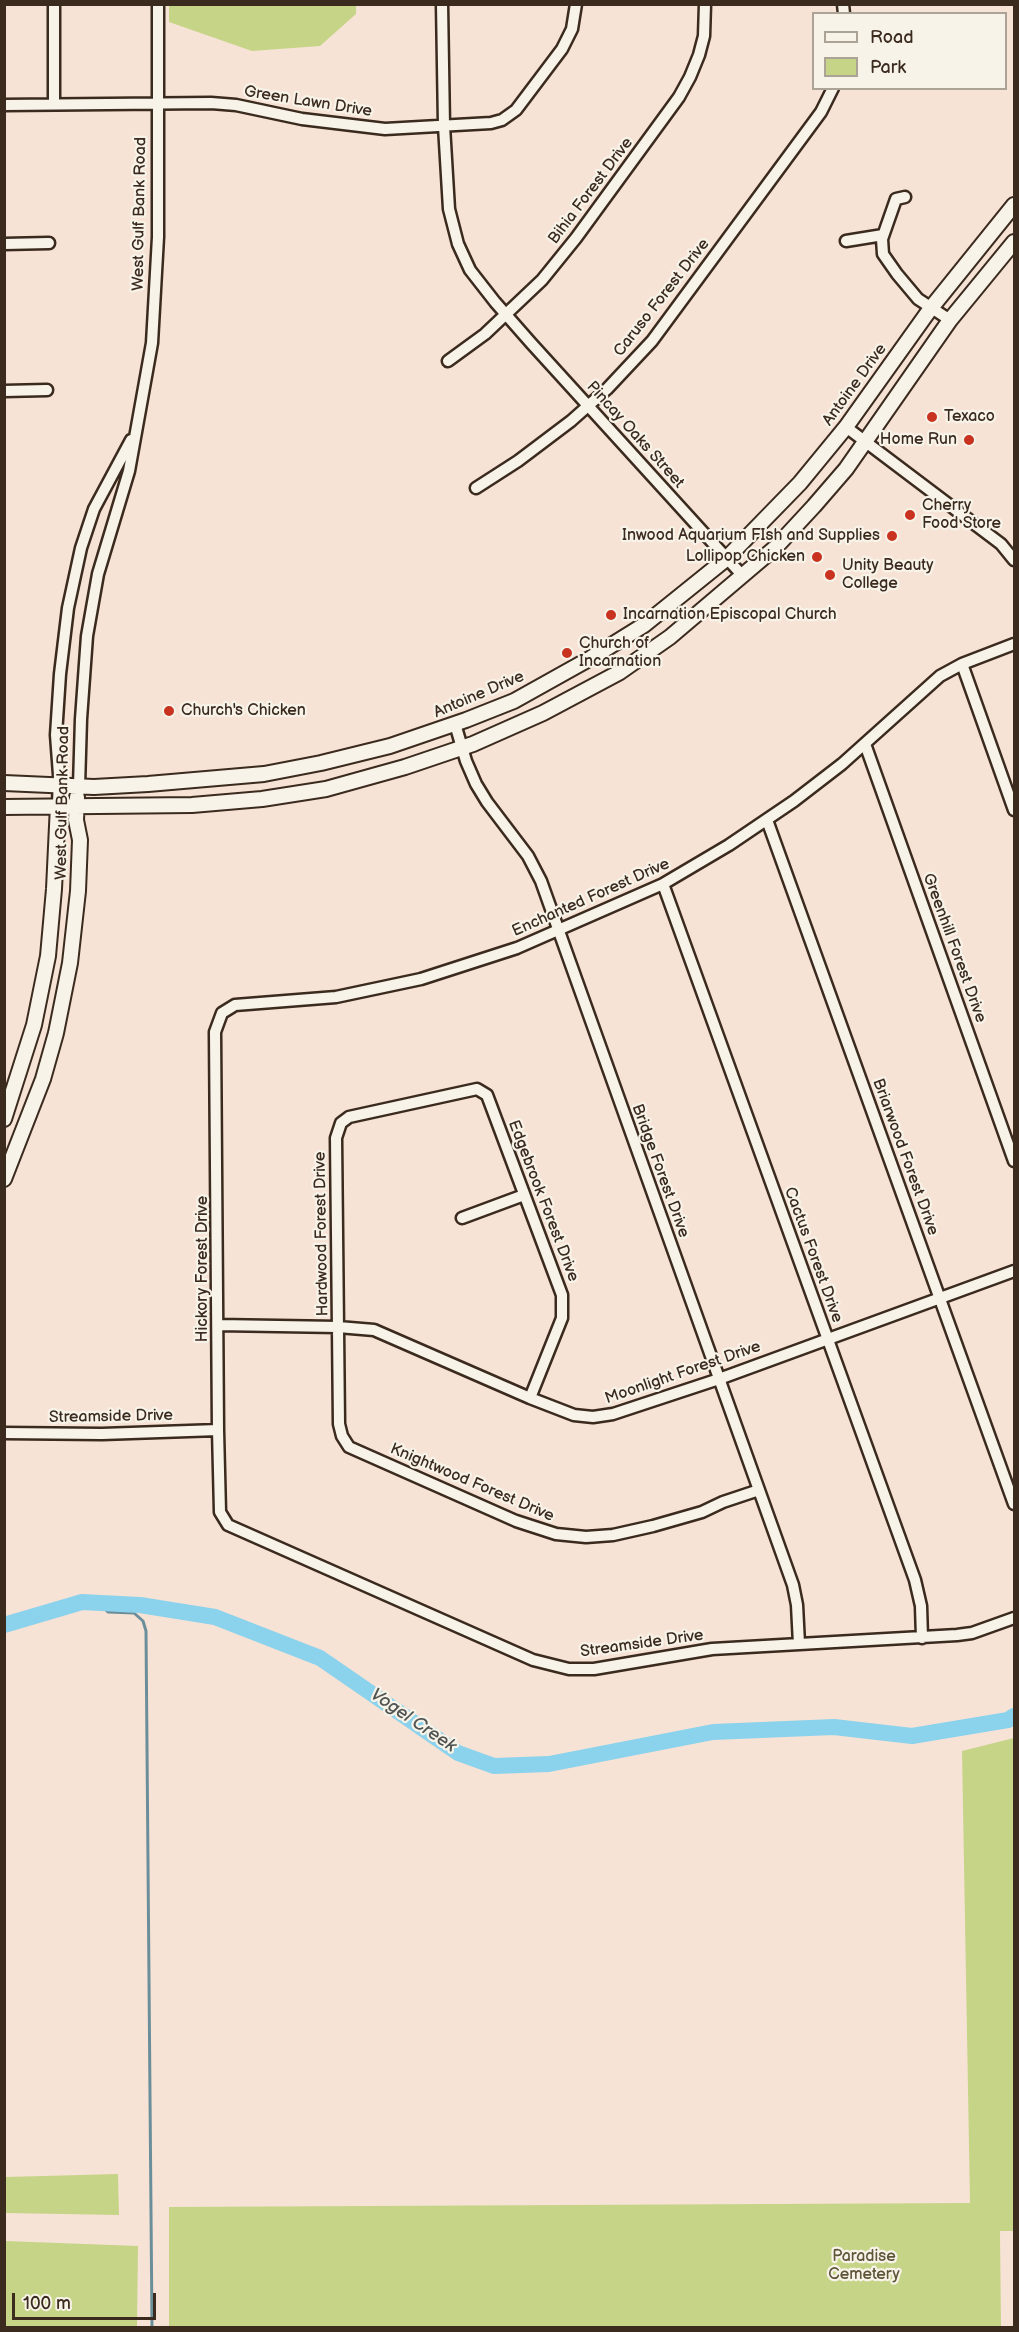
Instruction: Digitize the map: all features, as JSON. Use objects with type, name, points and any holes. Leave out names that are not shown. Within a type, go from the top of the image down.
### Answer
[{"type":"main road","name":"Antoine Drive","points":[[4,783],[79,786],[148,784],[264,774],[321,763],[390,746],[455,724],[514,701],[591,658],[644,625],[726,559],[800,483],[846,427],[931,308],[1014,205]]},
{"type":"main road","points":[[4,807],[192,805],[305,793],[377,776],[462,747],[543,713],[620,672],[670,637],[776,547],[814,506],[846,469],[950,320],[1014,242]]},
{"type":"main road","name":"West Gulf Bank Road","points":[[4,1179],[43,1079],[56,1033],[70,963],[78,891],[80,840],[76,805],[79,786]]},
{"type":"main road","name":"West Gulf Bank Road","points":[[4,1119],[34,1025],[48,956],[58,805]]},
{"type":"main road","points":[[54,889],[78,891]]},
{"type":"main road","points":[[48,956],[70,963]]},
{"type":"street","points":[[54,4],[54,103]]},
{"type":"street","name":"West Gulf Bank Road","points":[[79,786],[87,636],[98,574],[129,471],[150,351],[156,280],[158,4]]},
{"type":"street","points":[[442,4],[444,126]]},
{"type":"street","name":"Green Lawn Drive","points":[[4,105],[210,103],[236,105],[302,119],[385,129],[491,123],[502,120],[516,110],[562,49],[572,29],[576,4]]},
{"type":"street","name":"Bihia Forest Drive","points":[[448,361],[485,334],[542,280],[576,238],[679,97],[699,56],[704,36],[705,4]]},
{"type":"street","name":"Caruso Forest Drive","points":[[476,488],[518,461],[590,406],[652,341],[821,112],[832,90]]},
{"type":"street","name":"Pincay Oaks Street","points":[[444,126],[449,209],[458,244],[470,270],[742,575]]},
{"type":"street","points":[[904,197],[896,199],[881,246],[887,261],[918,299],[950,320]]},
{"type":"street","points":[[846,241],[883,236]]},
{"type":"street","points":[[4,244],[49,243]]},
{"type":"street","points":[[4,392],[47,390]]},
{"type":"street","name":"West Gulf Bank Road","points":[[58,805],[56,735],[65,633],[81,548],[94,509],[130,442],[137,423]]},
{"type":"street","points":[[846,427],[1001,544],[1014,560]]},
{"type":"street","points":[[65,633],[87,636]]},
{"type":"street","name":"Enchanted Forest Drive","points":[[222,1013],[235,1005],[336,997],[399,984],[473,963],[558,931],[663,884],[767,820],[842,764],[940,676],[962,664],[1014,644]]},
{"type":"street","points":[[962,664],[1014,810]]},
{"type":"street","name":"Bridge Forest Drive","points":[[455,724],[476,784],[530,859],[541,881],[792,1585],[797,1605],[799,1644]]},
{"type":"street","name":"Greenhill Forest Drive","points":[[865,744],[1014,1161]]},
{"type":"street","name":"Briarwood Forest Drive","points":[[767,820],[1014,1504]]},
{"type":"street","name":"Cactus Forest Drive","points":[[663,884],[915,1580],[921,1606],[922,1638]]},
{"type":"street","name":"Hickory Forest Drive","points":[[222,1013],[215,1032],[218,1430],[220,1512],[228,1525]]},
{"type":"street","name":"Edgebrook Forest Drive","points":[[477,1089],[487,1095],[562,1295],[562,1318],[530,1398]]},
{"type":"street","name":"Hardwood Forest Drive","points":[[349,1447],[342,1436],[339,1424],[336,1138],[341,1123],[355,1115],[477,1089]]},
{"type":"street","points":[[462,1218],[524,1195]]},
{"type":"street","name":"Moonlight Forest Drive","points":[[218,1325],[338,1327],[374,1330],[574,1415],[603,1416],[719,1379],[1014,1271]]},
{"type":"street","name":"Streamside Drive","points":[[4,1433],[102,1434],[218,1430]]},
{"type":"street","name":"Knightwood Forest Drive","points":[[349,1447],[516,1521],[566,1535],[586,1537],[613,1535],[653,1526],[702,1512],[759,1490]]},
{"type":"street","name":"Streamside Drive","points":[[228,1525],[533,1660],[557,1668],[594,1669],[712,1649],[922,1638],[972,1633],[1014,1617]]},
{"type":"green space","points":[[169,5],[356,5],[356,14],[320,46],[252,51],[169,22]]},
{"type":"green space","name":"Paradise Cemetery","points":[[1014,1738],[1014,2231],[1000,2231],[1001,2327],[169,2327],[169,2207],[970,2203],[962,1751]]},
{"type":"green space","points":[[118,2174],[119,2215],[5,2213],[5,2177]]},
{"type":"green space","points":[[5,2241],[138,2246],[137,2327],[5,2327]]},
{"type":"waterway","name":"Vogel Creek","points":[[4,1625],[82,1602],[140,1605],[215,1617],[320,1658],[458,1753],[494,1766],[549,1764],[713,1732],[834,1727],[912,1736],[1008,1720],[1014,1716]]},
{"type":"waterway","points":[[97,1602],[108,1612],[134,1613],[143,1621],[146,1631],[152,2328]]},
{"type":"place","name":"Texaco","points":[[932,417]]},
{"type":"place","name":"Home Run","points":[[969,440]]},
{"type":"place","name":"Cherry Food Store","points":[[910,515]]},
{"type":"place","name":"Inwood Aquarium FIsh and Supplies","points":[[892,536]]},
{"type":"place","name":"Lollipop Chicken","points":[[817,557]]},
{"type":"place","name":"Unity Beauty College","points":[[830,575]]},
{"type":"place","name":"Incarnation Episcopal Church","points":[[611,615]]},
{"type":"place","name":"Church of Incarnation","points":[[567,653]]},
{"type":"place","name":"Church's Chicken","points":[[169,711]]}]
